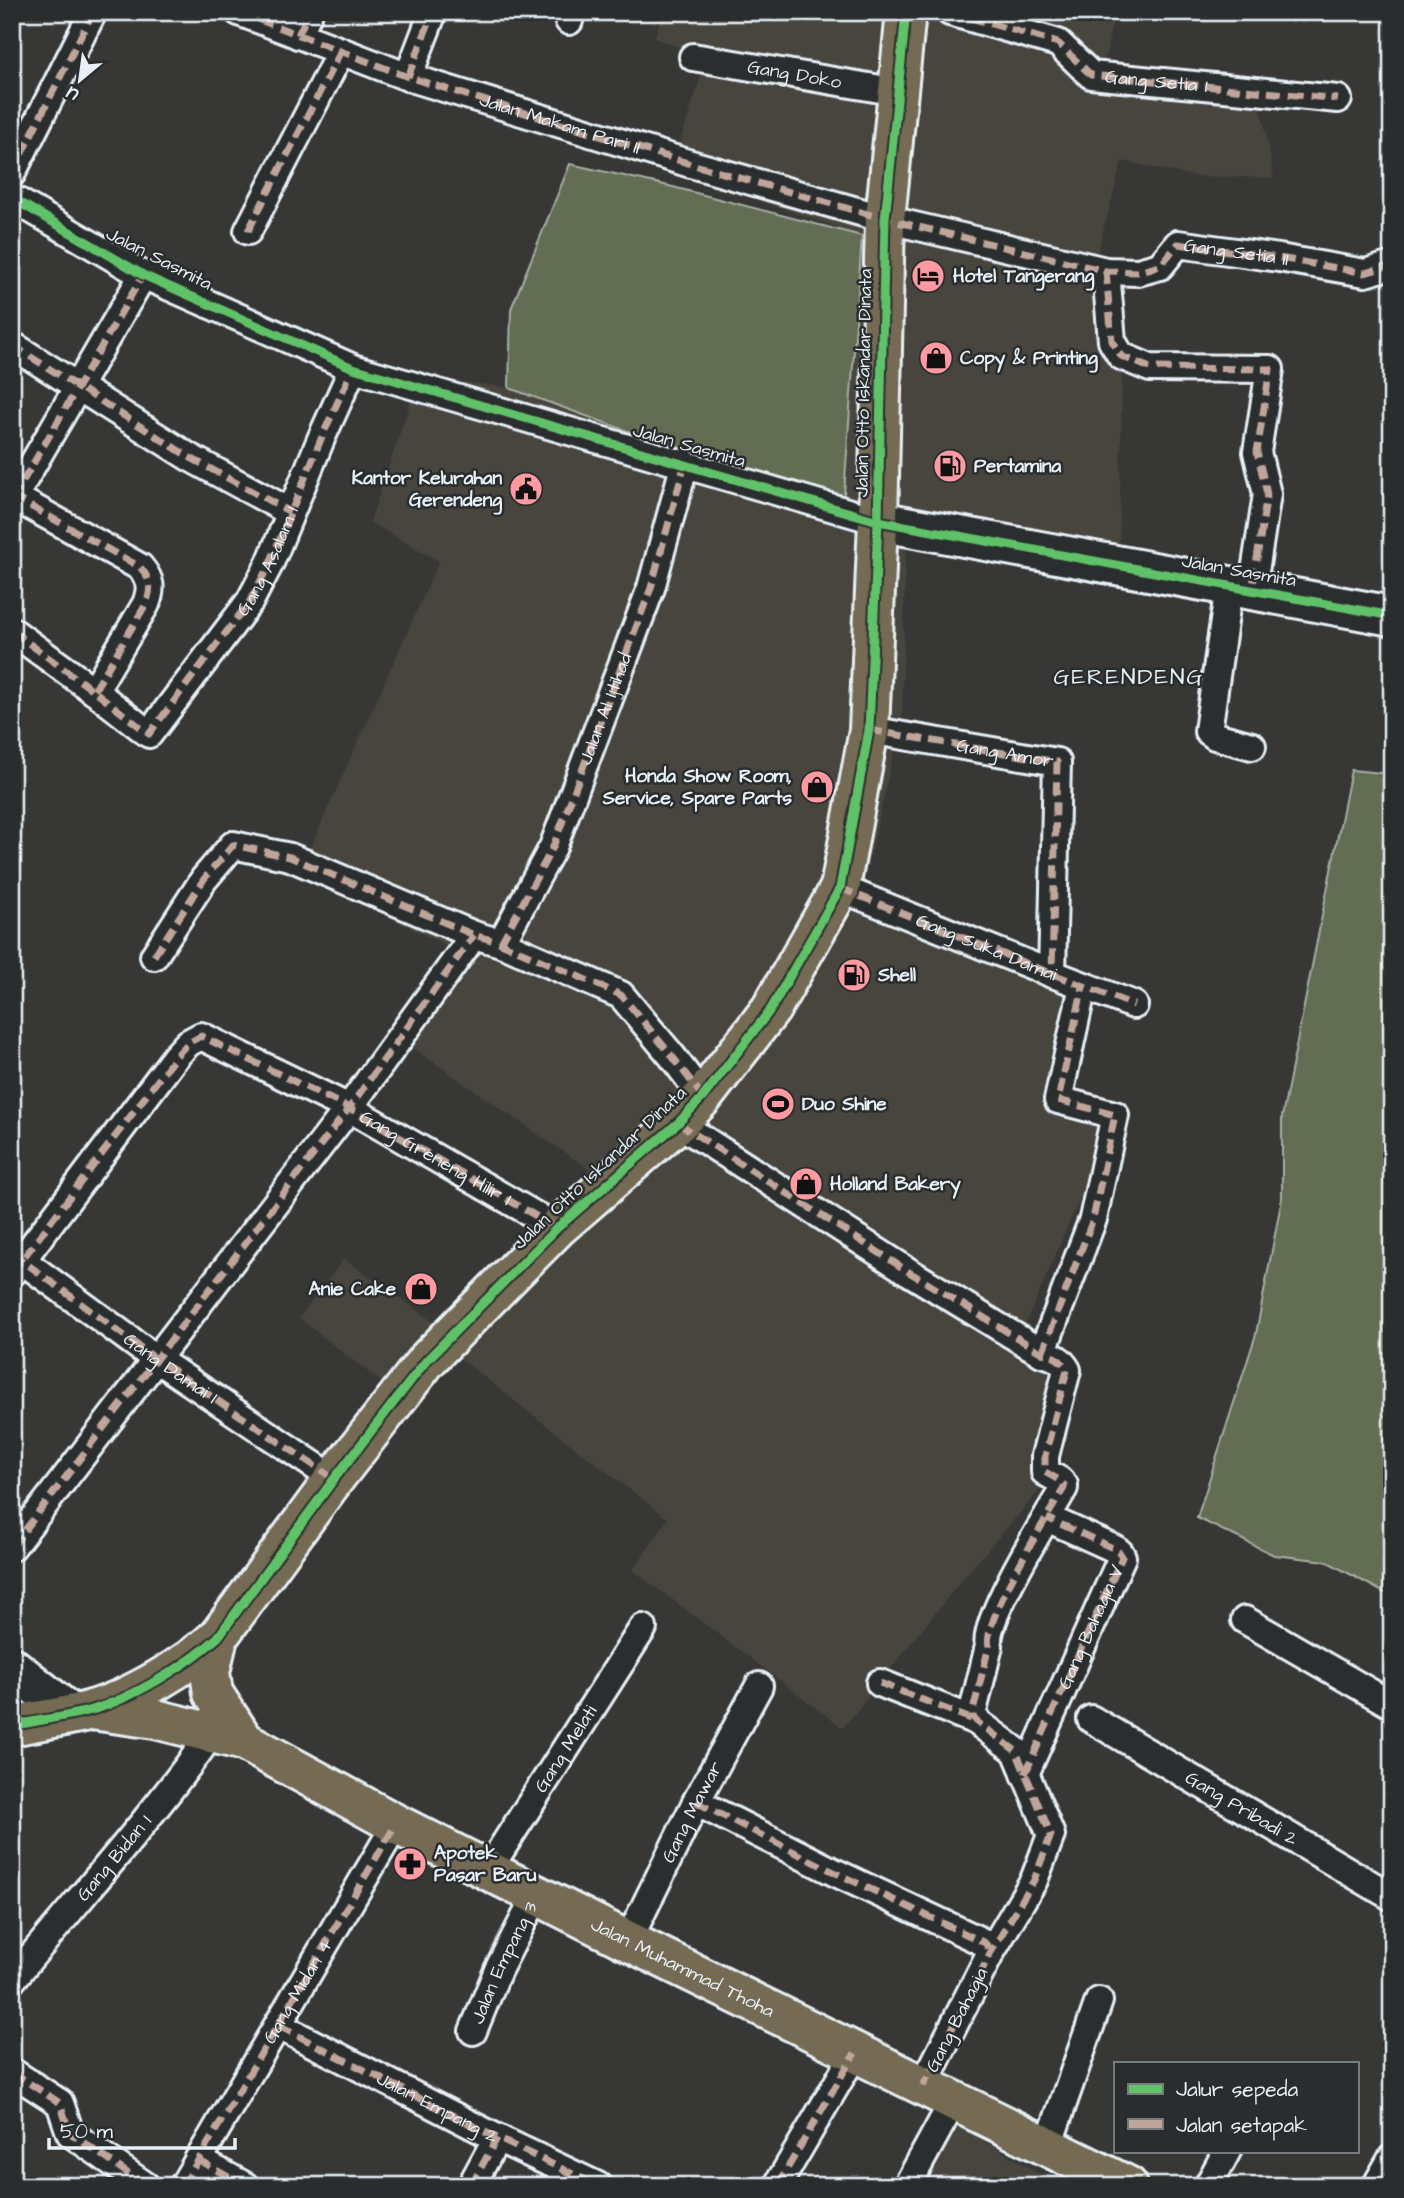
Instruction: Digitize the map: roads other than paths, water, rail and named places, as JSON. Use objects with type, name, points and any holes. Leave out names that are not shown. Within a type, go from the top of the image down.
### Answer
[{"type":"main road","name":"Jalan Otto Iskandar Dinata","points":[[82,1712],[134,1692],[199,1654],[218,1637],[334,1479],[426,1361],[557,1228],[690,1110],[771,1009],[840,888],[869,730],[878,521],[885,219],[906,12]]},
{"type":"main road","name":"Jalan Muhammad Thoha","points":[[218,1637],[210,1672],[212,1693],[228,1737]]},
{"type":"main road","name":"Jalan Muhammad Thoha","points":[[82,1712],[132,1714],[228,1737],[628,1941],[1128,2186]]},
{"type":"main road","points":[[12,1726],[82,1712]]},
{"type":"street","points":[[12,173],[93,12]]},
{"type":"street","name":"Jalan Makam Pari II","points":[[239,12],[303,24],[341,51],[408,77],[691,164],[885,219]]},
{"type":"street","points":[[408,77],[433,12]]},
{"type":"street","name":"Gang Setia 1","points":[[950,12],[1058,43],[1091,75],[1338,99]]},
{"type":"street","points":[[248,231],[341,51]]},
{"type":"street","name":"Gang Doko","points":[[693,57],[898,92]]},
{"type":"street","name":"Jalan Sasmita","points":[[12,198],[143,275],[353,368],[878,521],[1392,616]]},
{"type":"street","name":"Gang Setia II","points":[[885,219],[1107,271],[1138,272],[1160,266],[1178,244],[1279,258],[1365,274],[1392,265]]},
{"type":"street","points":[[1107,271],[1112,341],[1121,356],[1150,369],[1270,369],[1257,452],[1267,495],[1241,589],[1208,731],[1215,736],[1252,746]]},
{"type":"street","points":[[12,631],[94,691],[146,604],[151,590],[150,578],[140,567],[13,498],[143,275]]},
{"type":"street","points":[[12,345],[211,470],[290,512]]},
{"type":"street","name":"Gang Asalam 1","points":[[94,691],[149,734],[250,601],[270,563],[353,368]]},
{"type":"street","name":"Jalan Al Ijtihad","points":[[501,943],[553,847],[651,588],[685,463]]},
{"type":"street","name":"Gang Amor","points":[[869,730],[1058,762],[1052,974]]},
{"type":"street","points":[[155,956],[204,879],[233,845],[290,857],[621,995],[672,1056],[690,1110],[909,1272],[1042,1353],[1063,1362],[1067,1370],[1044,1469],[1059,1480],[1064,1488],[1014,1575],[990,1629],[987,1639],[989,1646],[973,1711],[976,1721]]},
{"type":"street","name":"Gang Suka Damai","points":[[840,888],[1134,1005]]},
{"type":"street","points":[[12,1547],[349,1108],[474,935]]},
{"type":"street","points":[[1042,1353],[1093,1219],[1115,1115],[1058,1100],[1083,986]]},
{"type":"street","name":"Gang Greneng Hilir I","points":[[15,1262],[176,1056],[194,1038],[201,1036],[349,1108],[557,1228]]},
{"type":"street","name":"Gang Damai I","points":[[15,1262],[334,1479]]},
{"type":"street","name":"Gang Bahagia V","points":[[1026,1774],[1122,1557],[1115,1549],[1047,1518]]},
{"type":"street","points":[[1245,1620],[1392,1704]]},
{"type":"street","name":"Gang Melati","points":[[488,1870],[643,1628]]},
{"type":"street","points":[[12,1667],[82,1712]]},
{"type":"street","name":"Gang Bahagia","points":[[880,1683],[976,1721],[1016,1751],[1051,1835],[1034,1880],[990,1954],[938,2093],[907,2186]]},
{"type":"street","name":"Gang Mawar","points":[[628,1941],[696,1802],[759,1686]]},
{"type":"street","name":"Gang Pribadi 2","points":[[1091,1719],[1392,1897]]},
{"type":"street","name":"Gang Bidan 1","points":[[12,1980],[166,1797],[228,1737]]},
{"type":"street","points":[[696,1802],[834,1872],[985,1943],[990,1954]]},
{"type":"street","name":"Gang Midan 4","points":[[183,2186],[396,1824]]},
{"type":"street","name":"Jalan Empang 3","points":[[473,2031],[498,1970],[537,1894]]},
{"type":"street","points":[[1048,2146],[1100,2001]]},
{"type":"street","name":"Jalan Empang 2","points":[[279,2026],[496,2138],[598,2186]]},
{"type":"street","points":[[777,2186],[855,2053]]},
{"type":"street","points":[[12,2072],[60,2103],[70,2133],[146,2186]]},
{"type":"street","points":[[471,2186],[496,2138]]},
{"type":"street","points":[[1208,2186],[1226,2152]]},
{"type":"street","points":[[1376,2186],[1392,2158]]},
{"type":"street","points":[[198,2160],[245,2186]]},
{"type":"place","name":"Hotel Tangerang","points":[[928,276]]},
{"type":"place","name":"Copy & Printing","points":[[936,358]]},
{"type":"place","name":"Pertamina","points":[[950,466]]},
{"type":"place","name":"Kantor Kelurahan Gerendeng","points":[[526,489]]},
{"type":"place","name":"Honda Show Room, Service, Spare Parts","points":[[817,787]]},
{"type":"place","name":"Shell","points":[[854,975]]},
{"type":"place","name":"Duo Shine","points":[[778,1104]]},
{"type":"place","name":"Holland Bakery","points":[[806,1184]]},
{"type":"place","name":"Anie Cake","points":[[421,1289]]},
{"type":"place","name":"Apotek Pasar Baru","points":[[410,1864]]},
{"type":"district","name":"GERENDENG","points":[[1129,677]]}]
